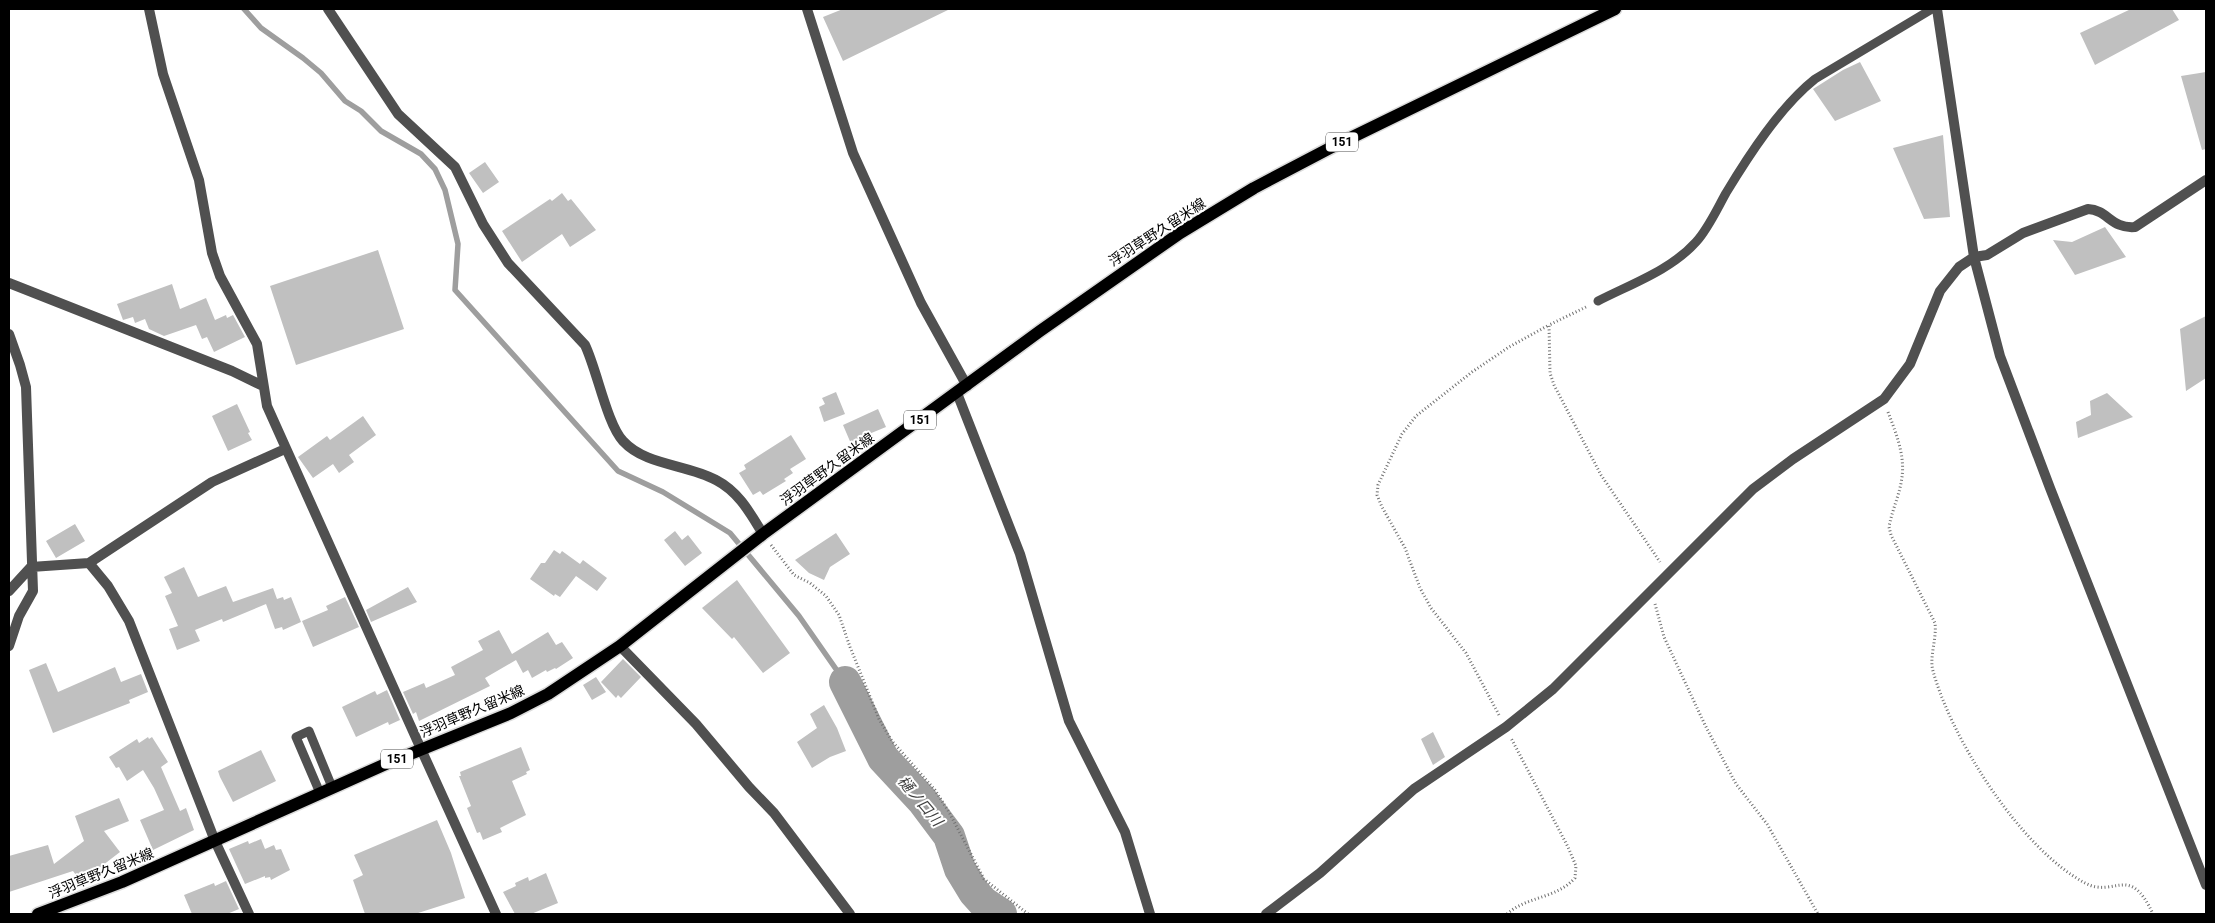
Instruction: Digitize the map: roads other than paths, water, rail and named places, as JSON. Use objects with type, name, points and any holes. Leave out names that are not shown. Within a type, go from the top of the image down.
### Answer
[{"type":"main road","name":"浮羽草野久留米線","points":[[38,914],[122,882],[326,790],[511,713],[548,694],[620,646],[760,536],[1114,278],[1180,233],[1254,188],[1390,117],[1615,9]]},
{"type":"street","points":[[149,9],[162,74],[199,180],[212,253],[220,276],[257,344],[267,406],[496,914]]},
{"type":"street","points":[[328,9],[398,114],[455,168],[484,224],[508,263],[585,345],[592,360],[612,422],[620,438],[630,449],[642,455],[715,479],[732,491],[744,503],[760,536]]},
{"type":"street","points":[[807,9],[854,153],[962,390],[1020,554],[1070,720],[1125,832],[1150,914]]},
{"type":"street","points":[[1937,9],[1974,258],[2004,365],[2060,516],[2206,885]]},
{"type":"street","points":[[1266,914],[1320,873],[1414,789],[1506,728],[1553,689],[1753,489],[1793,459],[1884,399],[1910,364],[1940,291],[1960,267],[1974,258],[1987,255],[2023,233],[2088,209],[2095,209],[2123,228],[2134,227],[2206,180]]},
{"type":"street","points":[[9,283],[232,371],[263,386]]},
{"type":"street","points":[[9,334],[26,387],[33,591],[19,616],[9,646]]},
{"type":"street","points":[[9,592],[31,567],[89,563],[212,482],[285,449]]},
{"type":"street","points":[[89,563],[108,586],[129,621],[215,841],[249,914]]},
{"type":"street","points":[[620,646],[696,724],[748,787],[774,813],[850,914]]},
{"type":"lane","points":[[1598,301],[1681,256],[1697,241],[1750,154],[1802,90],[1815,79],[1932,9]]},
{"type":"lane","points":[[309,731],[326,790],[296,736],[309,731]]},
{"type":"waterway","points":[[244,9],[261,28],[321,73],[345,101],[361,111],[381,131],[421,154],[435,169],[445,190],[458,244],[455,290],[618,471],[663,492],[730,533],[799,616],[845,682]]},
{"type":"waterway","name":"樋ノ口川","points":[[845,682],[883,758],[922,800],[949,836],[960,869],[974,892],[983,902],[1001,914]]}]
